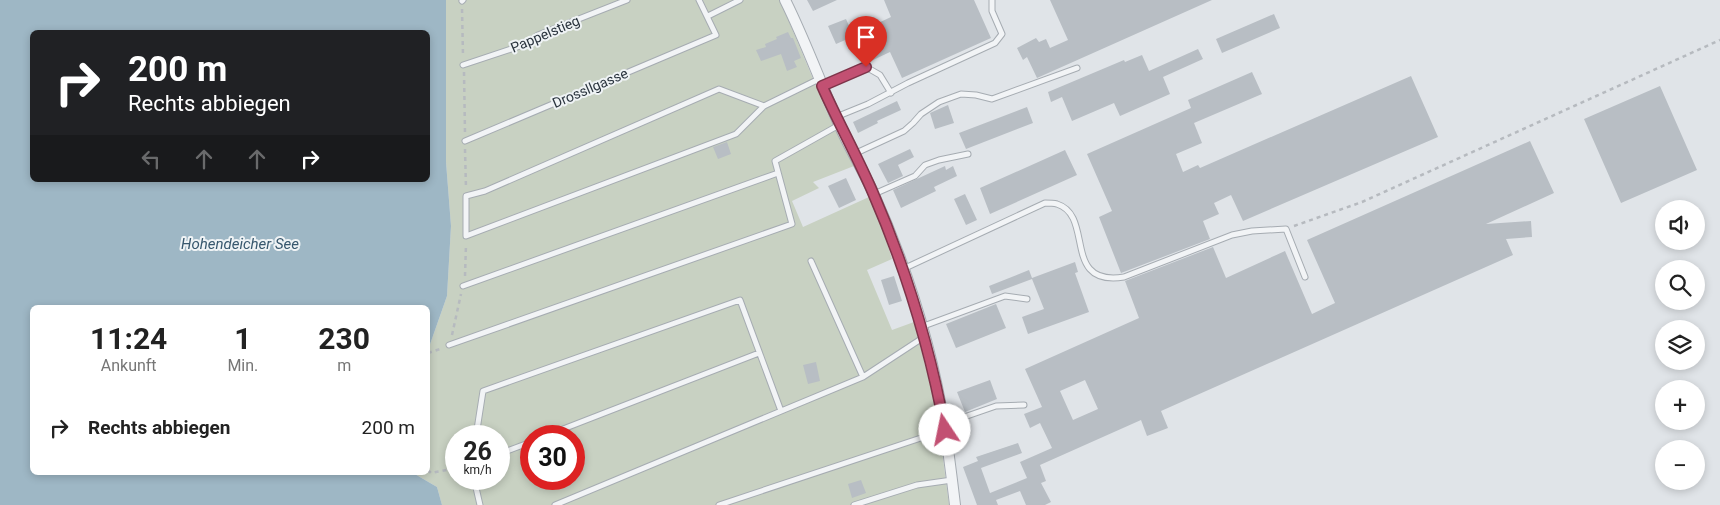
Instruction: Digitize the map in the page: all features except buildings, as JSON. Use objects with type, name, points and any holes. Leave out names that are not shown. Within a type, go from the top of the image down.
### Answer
[{"type":"street","points":[[785,0],[838,121],[874,194],[903,269],[938,389],[945,427],[954,505]]},
{"type":"lane","name":"Pappelstieg","points":[[463,65],[526,44],[538,35],[626,0]]},
{"type":"lane","points":[[699,0],[708,16],[740,0]]},
{"type":"lane","points":[[449,346],[792,224],[775,161],[868,104],[908,83],[995,43],[1002,34],[992,11],[992,0]]},
{"type":"lane","name":"Drossllgasse","points":[[465,141],[716,35],[708,16]]},
{"type":"lane","points":[[764,106],[718,89],[485,191],[466,196],[466,236],[736,134],[764,106],[821,82],[866,67],[880,74],[891,93]]},
{"type":"lane","points":[[854,154],[904,131],[926,109],[961,94],[992,99],[1077,68]]},
{"type":"lane","points":[[874,194],[915,176],[925,165],[968,154]]},
{"type":"lane","points":[[463,286],[778,173]]},
{"type":"lane","points":[[903,269],[1045,203],[1058,204],[1069,212],[1076,227],[1086,266],[1097,276],[1110,280],[1124,278],[1232,235],[1252,231],[1286,229],[1305,276]]},
{"type":"lane","points":[[812,261],[863,377]]},
{"type":"lane","points":[[555,505],[863,377],[922,332],[1005,296],[1027,299]]},
{"type":"lane","points":[[478,425],[483,391],[740,300],[781,411]]},
{"type":"lane","points":[[573,425],[760,353]]},
{"type":"lane","points":[[719,505],[945,427],[996,406],[1024,405]]},
{"type":"lane","points":[[854,505],[917,485],[952,480]]},
{"type":"lane","points":[[477,490],[480,505]]},
{"type":"path","points":[[462,0],[466,196]]},
{"type":"path","points":[[1286,229],[1362,202],[1720,40]]},
{"type":"path","points":[[430,353],[449,346],[463,286],[466,236]]},
{"type":"path","points":[[430,472],[432,473],[445,470]]},
{"type":"green space","points":[[446,0],[780,0],[826,110],[854,166],[813,182],[819,188],[792,201],[803,227],[869,197],[879,217],[892,259],[867,270],[892,330],[914,322],[937,412],[949,505],[442,505],[437,487],[416,475],[430,475],[430,344],[447,296],[451,226],[446,162]]},
{"type":"water","name":"Hohendeicher See","points":[[0,0],[446,0],[446,162],[451,226],[447,296],[430,344],[430,305],[30,305],[30,475],[416,475],[437,487],[442,505],[0,505]]},
{"type":"route","points":[[866,67],[822,86],[839,125],[872,190],[893,242],[924,337],[938,389],[945,430]]}]
